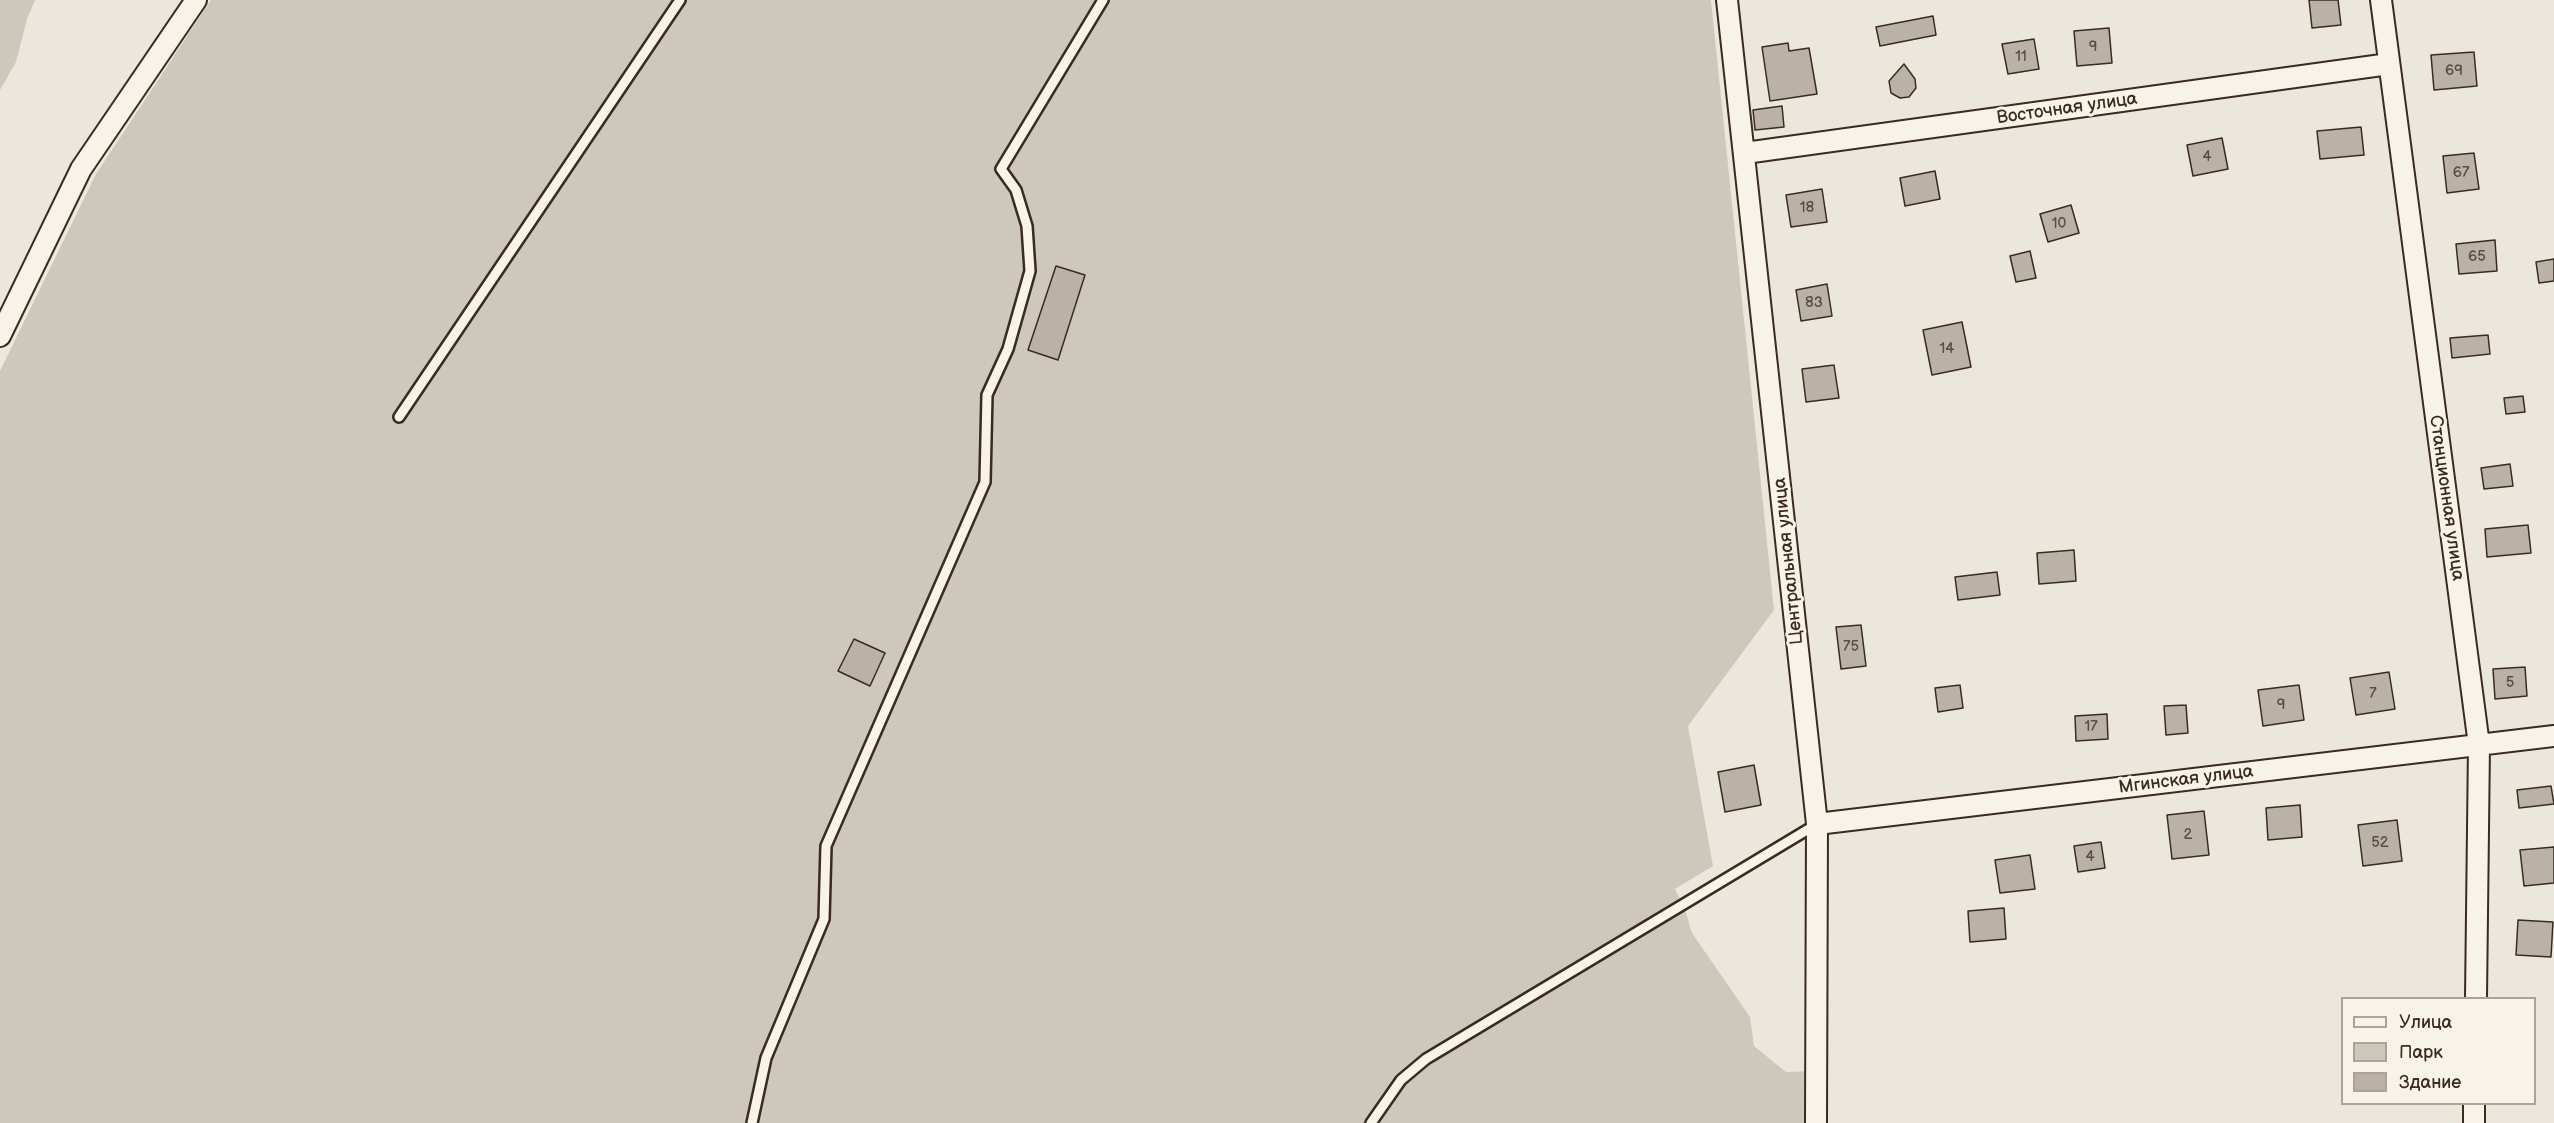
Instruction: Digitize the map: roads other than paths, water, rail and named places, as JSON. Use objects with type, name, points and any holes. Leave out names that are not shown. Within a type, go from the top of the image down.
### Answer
[{"type":"street","points":[[0,336],[81,169],[195,0]]},
{"type":"street","name":"Центральная улица","points":[[1727,0],[1817,824],[1816,1123]]},
{"type":"street","name":"Станционная улица","points":[[2381,0],[2479,746],[2476,997]]},
{"type":"street","name":"Восточная улица","points":[[1745,153],[2389,64]]},
{"type":"street","name":"Мгинская улица","points":[[1817,824],[2554,736]]},
{"type":"street","points":[[2474,1123],[2475,1105]]},
{"type":"lane","points":[[399,417],[680,0]]},
{"type":"lane","points":[[752,1123],[766,1058],[824,919],[826,846],[985,482],[987,395],[1008,349],[1030,271],[1027,226],[1016,190],[1001,169],[1103,0]]},
{"type":"lane","points":[[1371,1123],[1401,1080],[1426,1059],[1817,824]]}]
